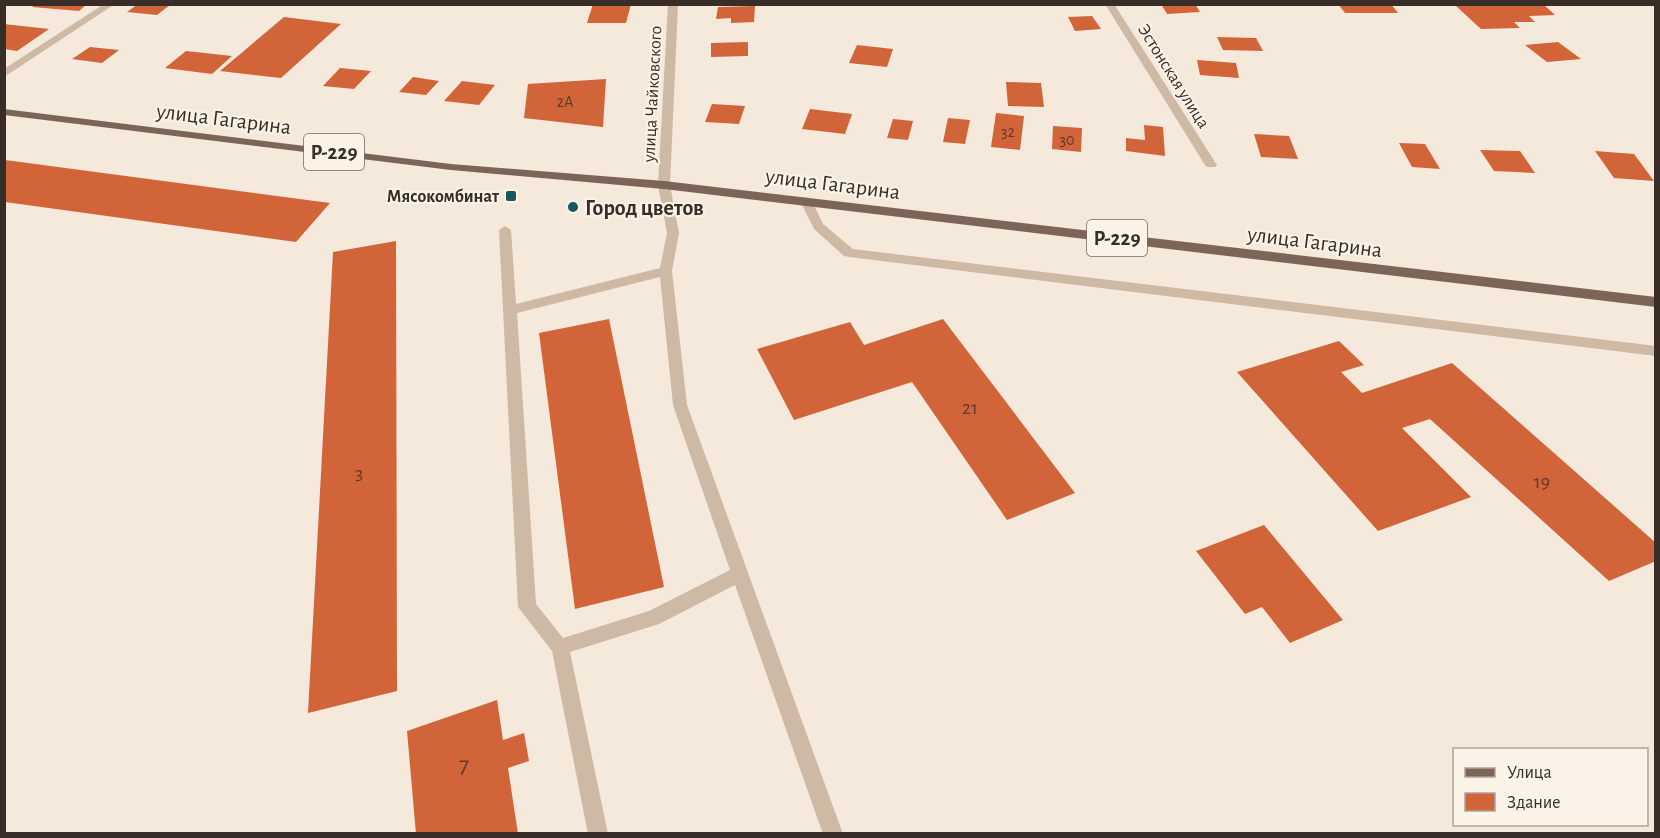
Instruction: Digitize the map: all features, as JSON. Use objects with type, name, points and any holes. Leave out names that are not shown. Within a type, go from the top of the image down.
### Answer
[{"type":"main road","name":"улица Гагарина","points":[[4,112],[452,167],[664,185],[806,201],[1656,303]]},
{"type":"street","points":[[4,74],[111,4]]},
{"type":"street","name":"улица Чайковского","points":[[673,4],[664,185],[673,233],[666,272],[680,405],[833,834]]},
{"type":"street","name":"Эстонская улица","points":[[1109,4],[1211,165]]},
{"type":"street","points":[[806,201],[818,226],[849,253],[1656,351]]},
{"type":"street","points":[[505,230],[527,608],[560,647],[598,834]]},
{"type":"street","points":[[509,310],[666,272]]},
{"type":"street","points":[[560,647],[653,618],[740,574]]},
{"type":"building","points":[[36,4],[87,4],[79,11],[32,7]]},
{"type":"building","points":[[138,4],[170,5],[157,15],[127,12]]},
{"type":"building","points":[[593,4],[631,4],[626,23],[587,23]]},
{"type":"building","points":[[1161,4],[1195,4],[1200,12],[1167,14]]},
{"type":"building","points":[[1338,4],[1391,4],[1398,13],[1345,13]]},
{"type":"building","points":[[1543,4],[1555,15],[1529,16],[1535,22],[1514,22],[1520,28],[1481,29],[1456,6]]},
{"type":"building","points":[[755,6],[754,22],[731,23],[731,18],[716,19],[718,7]]},
{"type":"building","points":[[1092,16],[1101,29],[1075,31],[1068,17]]},
{"type":"building","points":[[284,17],[341,24],[281,78],[220,71]]},
{"type":"building","points":[[4,24],[49,29],[17,51],[4,49]]},
{"type":"building","points":[[1217,37],[1256,38],[1263,51],[1223,50]]},
{"type":"building","points":[[748,42],[748,56],[711,57],[711,43]]},
{"type":"building","points":[[1558,42],[1581,59],[1547,62],[1525,45]]},
{"type":"building","points":[[857,45],[893,49],[887,67],[849,63]]},
{"type":"building","points":[[90,47],[119,50],[102,63],[72,59]]},
{"type":"building","points":[[186,51],[232,56],[212,74],[165,68]]},
{"type":"building","points":[[1197,60],[1236,63],[1239,78],[1200,75]]},
{"type":"building","points":[[340,68],[371,71],[354,89],[323,86]]},
{"type":"building","points":[[413,77],[439,81],[426,95],[399,92]]},
{"type":"building","points":[[606,79],[603,127],[524,118],[528,84]]},
{"type":"building","points":[[462,81],[495,85],[479,105],[444,101]]},
{"type":"building","points":[[1006,82],[1041,83],[1044,107],[1008,106]]},
{"type":"building","points":[[712,104],[745,106],[739,124],[705,122]]},
{"type":"building","points":[[810,109],[852,114],[845,134],[802,129]]},
{"type":"building","points":[[996,113],[1024,116],[1020,150],[991,147]]},
{"type":"building","points":[[948,118],[970,120],[965,144],[943,142]]},
{"type":"building","points":[[893,119],[913,121],[908,140],[887,138]]},
{"type":"building","points":[[1144,125],[1163,127],[1165,156],[1126,151],[1126,138],[1145,140]]},
{"type":"building","points":[[1053,126],[1082,128],[1081,152],[1052,149]]},
{"type":"building","points":[[1254,134],[1289,136],[1298,159],[1261,157]]},
{"type":"building","points":[[1399,143],[1425,144],[1440,169],[1412,167]]},
{"type":"building","points":[[1480,150],[1520,151],[1535,173],[1494,171]]},
{"type":"building","points":[[1595,151],[1634,154],[1654,181],[1614,178]]},
{"type":"building","points":[[5,160],[330,203],[296,242],[5,202]]},
{"type":"building","points":[[396,241],[397,691],[308,713],[333,252]]},
{"type":"building","points":[[609,319],[664,587],[575,609],[539,333]]},
{"type":"building","points":[[943,319],[1075,493],[1007,520],[912,382],[794,420],[757,349],[850,322],[864,345]]},
{"type":"building","points":[[1339,341],[1364,365],[1341,372],[1362,393],[1452,363],[1656,543],[1656,561],[1609,581],[1430,419],[1402,428],[1471,497],[1378,531],[1237,372]]},
{"type":"building","points":[[1264,525],[1343,620],[1290,643],[1262,607],[1245,614],[1196,551]]},
{"type":"building","points":[[497,700],[503,740],[524,733],[529,761],[508,768],[518,834],[416,834],[407,731]]},
{"type":"place","name":"Мясокомбинат","points":[[511,196]]},
{"type":"place","name":"Город цветов","points":[[573,207]]}]
